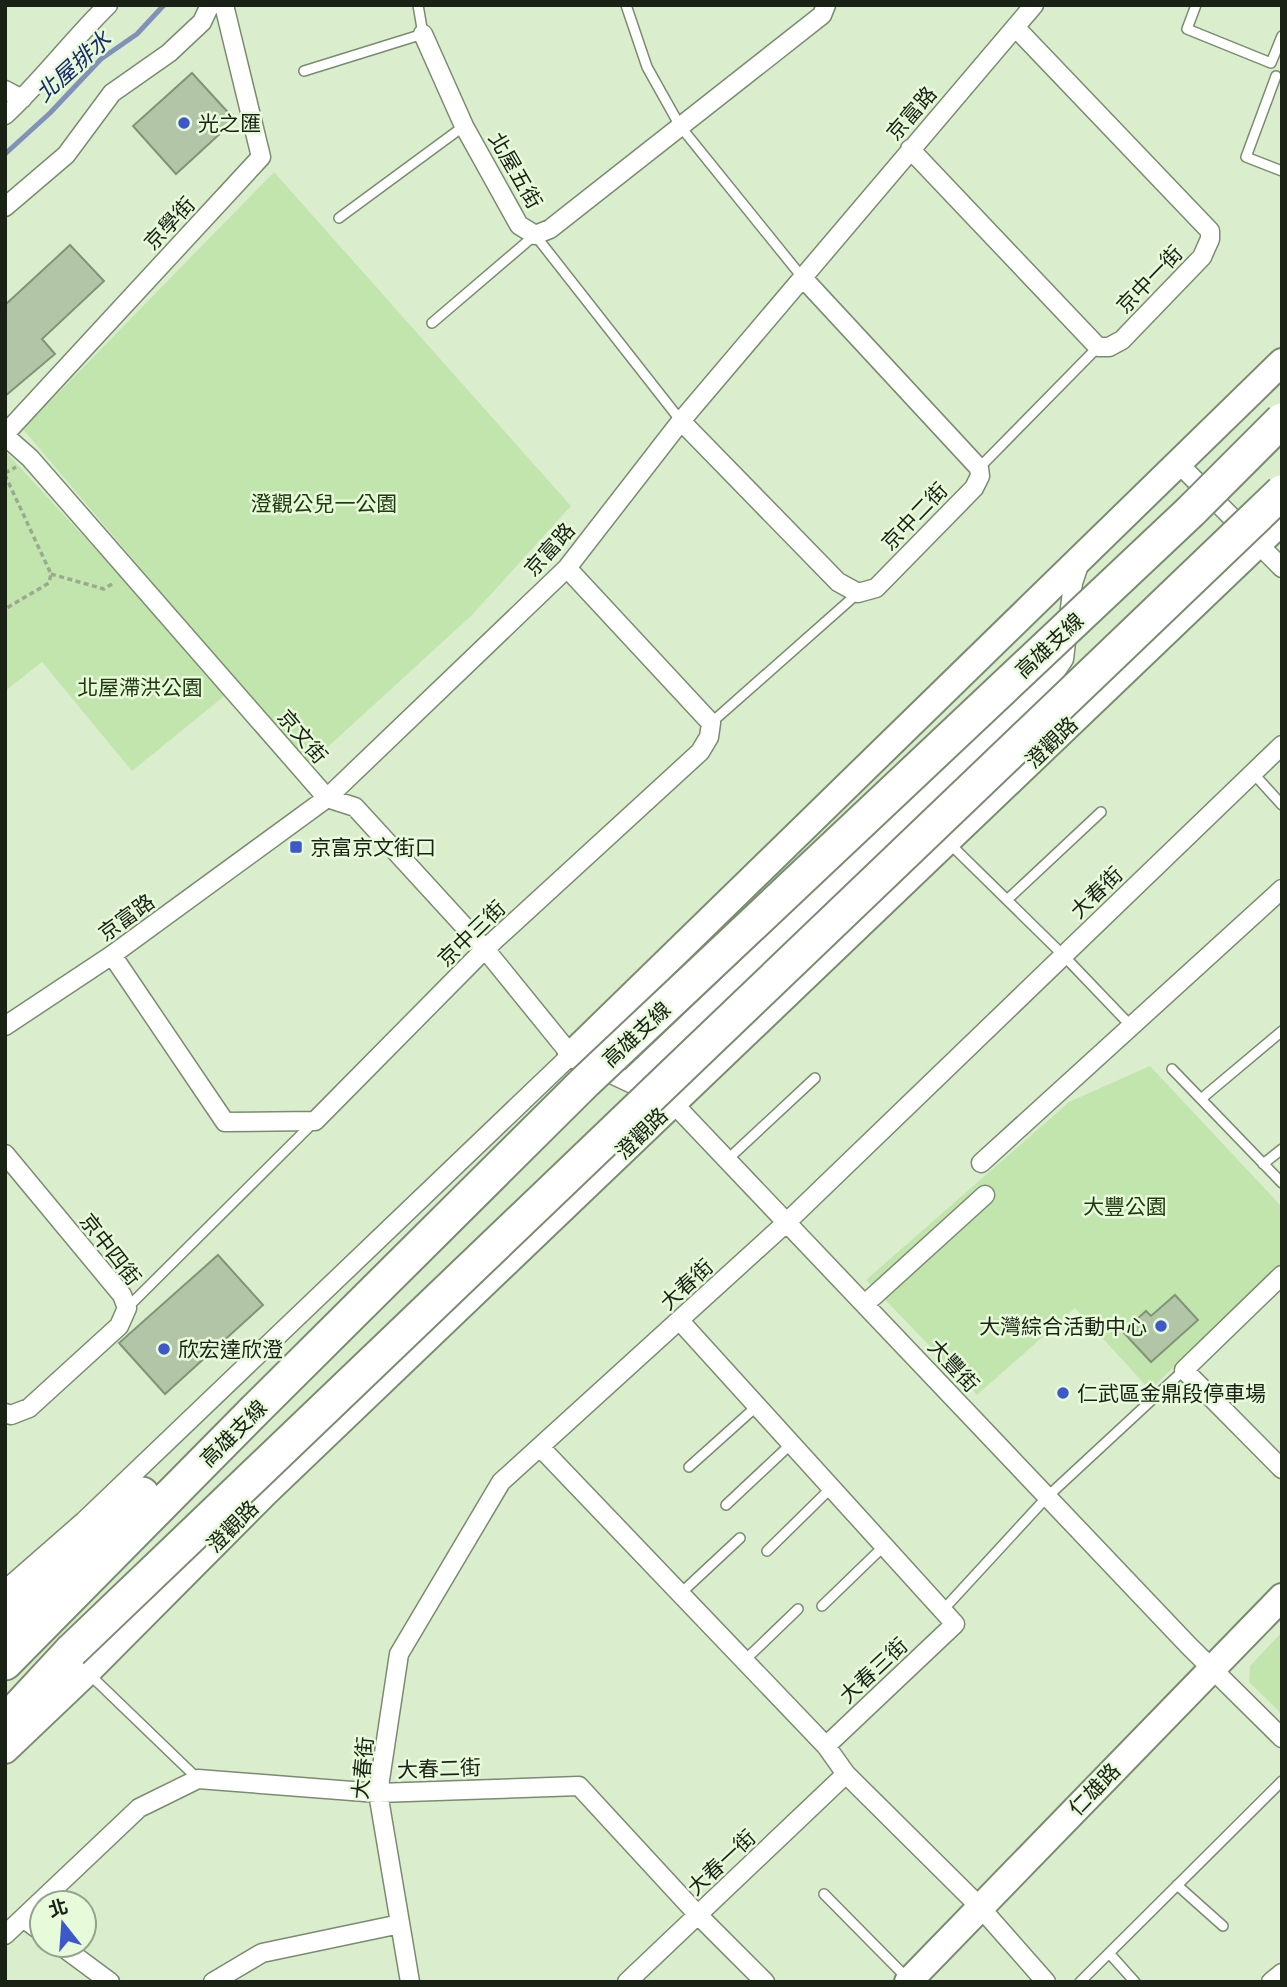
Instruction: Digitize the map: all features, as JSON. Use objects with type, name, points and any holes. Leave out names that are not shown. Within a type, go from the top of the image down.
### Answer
[{"type":"highway","name":"高雄支線","points":[[5,1664],[253,1412],[585,1082],[1191,511],[1282,420]]},
{"type":"highway","points":[[5,1722],[79,1661],[1282,492]]},
{"type":"highway","points":[[5,1621],[203,1440],[253,1412]]},
{"type":"highway","points":[[5,1709],[79,1661]]},
{"type":"street","points":[[5,114],[108,5]]},
{"type":"street","points":[[5,207],[66,155],[112,93],[169,53],[202,22],[210,5]]},
{"type":"street","name":"京學街","points":[[5,435],[261,158],[224,5]]},
{"type":"street","name":"北屋五街","points":[[423,34],[464,125],[519,225],[534,235],[550,229],[822,15],[826,5]]},
{"type":"street","name":"京富路","points":[[5,1026],[112,955],[327,798],[567,568],[681,421],[1034,5]]},
{"type":"street","name":"京中一街","points":[[1016,28],[1210,231],[1210,239],[1202,257],[1122,340],[1109,347],[1098,347]]},
{"type":"street","points":[[5,90],[22,99]]},
{"type":"street","points":[[910,149],[1098,347]]},
{"type":"street","points":[[802,277],[979,468]]},
{"type":"street","points":[[5,1590],[83,1521],[571,1055],[1282,362]]},
{"type":"street","points":[[681,421],[838,582],[858,593]]},
{"type":"street","name":"京文街","points":[[5,435],[30,458],[327,798],[355,807],[485,949],[571,1055]]},
{"type":"street","points":[[1178,463],[1282,568]]},
{"type":"street","name":"京中二街","points":[[858,593],[876,588],[974,488],[980,476],[979,468]]},
{"type":"street","name":"澄觀路","points":[[5,1750],[79,1661],[265,1493],[1282,522]]},
{"type":"street","points":[[627,1081],[1052,677],[1064,659],[1073,583],[1083,555]]},
{"type":"street","points":[[567,568],[711,723]]},
{"type":"street","name":"京中三街","points":[[315,1121],[485,949],[700,752],[709,737],[711,723]]},
{"type":"street","name":"大春街","points":[[410,1982],[378,1793],[399,1654],[500,1482],[787,1222],[1282,745]]},
{"type":"street","points":[[981,1163],[1282,888]]},
{"type":"street","points":[[112,955],[225,1122],[315,1121]]},
{"type":"street","name":"大豐街","points":[[571,1055],[673,1103],[1047,1497],[1282,1738]]},
{"type":"street","name":"京中四街","points":[[5,1154],[122,1296],[127,1308],[119,1326],[39,1399],[29,1408],[7,1416]]},
{"type":"street","points":[[864,1304],[985,1195]]},
{"type":"street","points":[[1282,1275],[1184,1370],[1282,1469]]},
{"type":"street","points":[[680,1321],[943,1610]]},
{"type":"street","points":[[540,1447],[826,1746],[846,1774],[980,1908],[1046,1982]]},
{"type":"street","name":"仁雄路","points":[[909,1981],[1282,1597]]},
{"type":"street","name":"大春三街","points":[[826,1746],[955,1624],[943,1610]]},
{"type":"street","name":"大春一街","points":[[627,1982],[846,1774]]},
{"type":"street","points":[[5,1935],[139,1808],[198,1779]]},
{"type":"street","name":"大春二街","points":[[198,1779],[378,1793],[579,1786],[760,1980]]},
{"type":"street","points":[[23,1918],[28,1922]]},
{"type":"street","points":[[213,1982],[262,1953],[400,1924]]},
{"type":"street","points":[[79,1959],[110,1982]]},
{"type":"street","points":[[1271,1982],[1282,1973]]},
{"type":"lane","points":[[304,71],[423,34],[418,5]]},
{"type":"lane","points":[[626,5],[647,67],[681,126],[802,277]]},
{"type":"lane","points":[[1196,5],[1187,29],[1272,63],[1282,36]]},
{"type":"lane","points":[[1276,76],[1246,157],[1282,171]]},
{"type":"lane","points":[[339,218],[464,125]]},
{"type":"lane","points":[[432,323],[534,235],[681,421]]},
{"type":"lane","points":[[979,468],[1098,347]]},
{"type":"lane","points":[[711,723],[858,593]]},
{"type":"lane","points":[[1253,773],[1282,805]]},
{"type":"lane","points":[[1007,900],[1101,812]]},
{"type":"lane","points":[[947,841],[1131,1026]]},
{"type":"lane","points":[[1201,1099],[1282,1031]]},
{"type":"lane","points":[[1172,1069],[1282,1183]]},
{"type":"lane","points":[[727,1160],[815,1078]]},
{"type":"lane","points":[[127,1308],[315,1121]]},
{"type":"lane","points":[[1264,1164],[1282,1149]]},
{"type":"lane","points":[[943,1610],[1047,1497],[1184,1370]]},
{"type":"lane","points":[[689,1467],[757,1406]]},
{"type":"lane","points":[[726,1505],[791,1444]]},
{"type":"lane","points":[[767,1551],[831,1488]]},
{"type":"lane","points":[[680,1594],[740,1538]]},
{"type":"lane","points":[[822,1606],[884,1546]]},
{"type":"lane","points":[[744,1661],[797,1609]]},
{"type":"lane","points":[[79,1661],[198,1779]]},
{"type":"lane","points":[[1080,1982],[1282,1781]]},
{"type":"lane","points":[[1177,1885],[1223,1926]]},
{"type":"lane","points":[[824,1894],[909,1981]]},
{"type":"lane","points":[[1108,1954],[1136,1982]]},
{"type":"path","points":[[5,475],[51,574],[48,583],[5,609]]},
{"type":"path","points":[[51,574],[104,589],[130,571]]},
{"type":"green space","name":"澄觀公兒一公園","points":[[274,172],[571,506],[472,615],[307,766],[23,429]]},
{"type":"green space","name":"北屋滯洪公園","points":[[5,451],[228,693],[132,771],[42,662],[5,691]]},
{"type":"green space","name":"大豐公園","points":[[1150,1066],[1282,1207],[1282,1263],[1150,1390],[1075,1308],[977,1395],[866,1280],[1069,1102]]},
{"type":"green space","points":[[1282,1632],[1282,1714],[1249,1682],[1250,1666]]},
{"type":"building","name":"光之匯","points":[[192,73],[235,120],[176,174],[133,126]]},
{"type":"building","points":[[70,245],[104,281],[42,339],[55,354],[5,396],[5,305]]},
{"type":"building","points":[[218,1255],[263,1305],[165,1394],[119,1343]]},
{"type":"building","name":"大灣綜合活動中心","points":[[1175,1295],[1198,1320],[1151,1362],[1123,1332],[1146,1311],[1151,1316]]},
{"type":"waterway","name":"北屋排水","points":[[5,154],[50,113],[101,59],[137,34],[164,5]]},
{"type":"place","name":"光之匯","points":[[184,123]]},
{"type":"place","name":"京富京文街口","points":[[296,847]]},
{"type":"place","name":"大灣綜合活動中心","points":[[1161,1326]]},
{"type":"place","name":"欣宏達欣澄","points":[[164,1349]]},
{"type":"place","name":"仁武區金鼎段停車場","points":[[1063,1393]]}]
